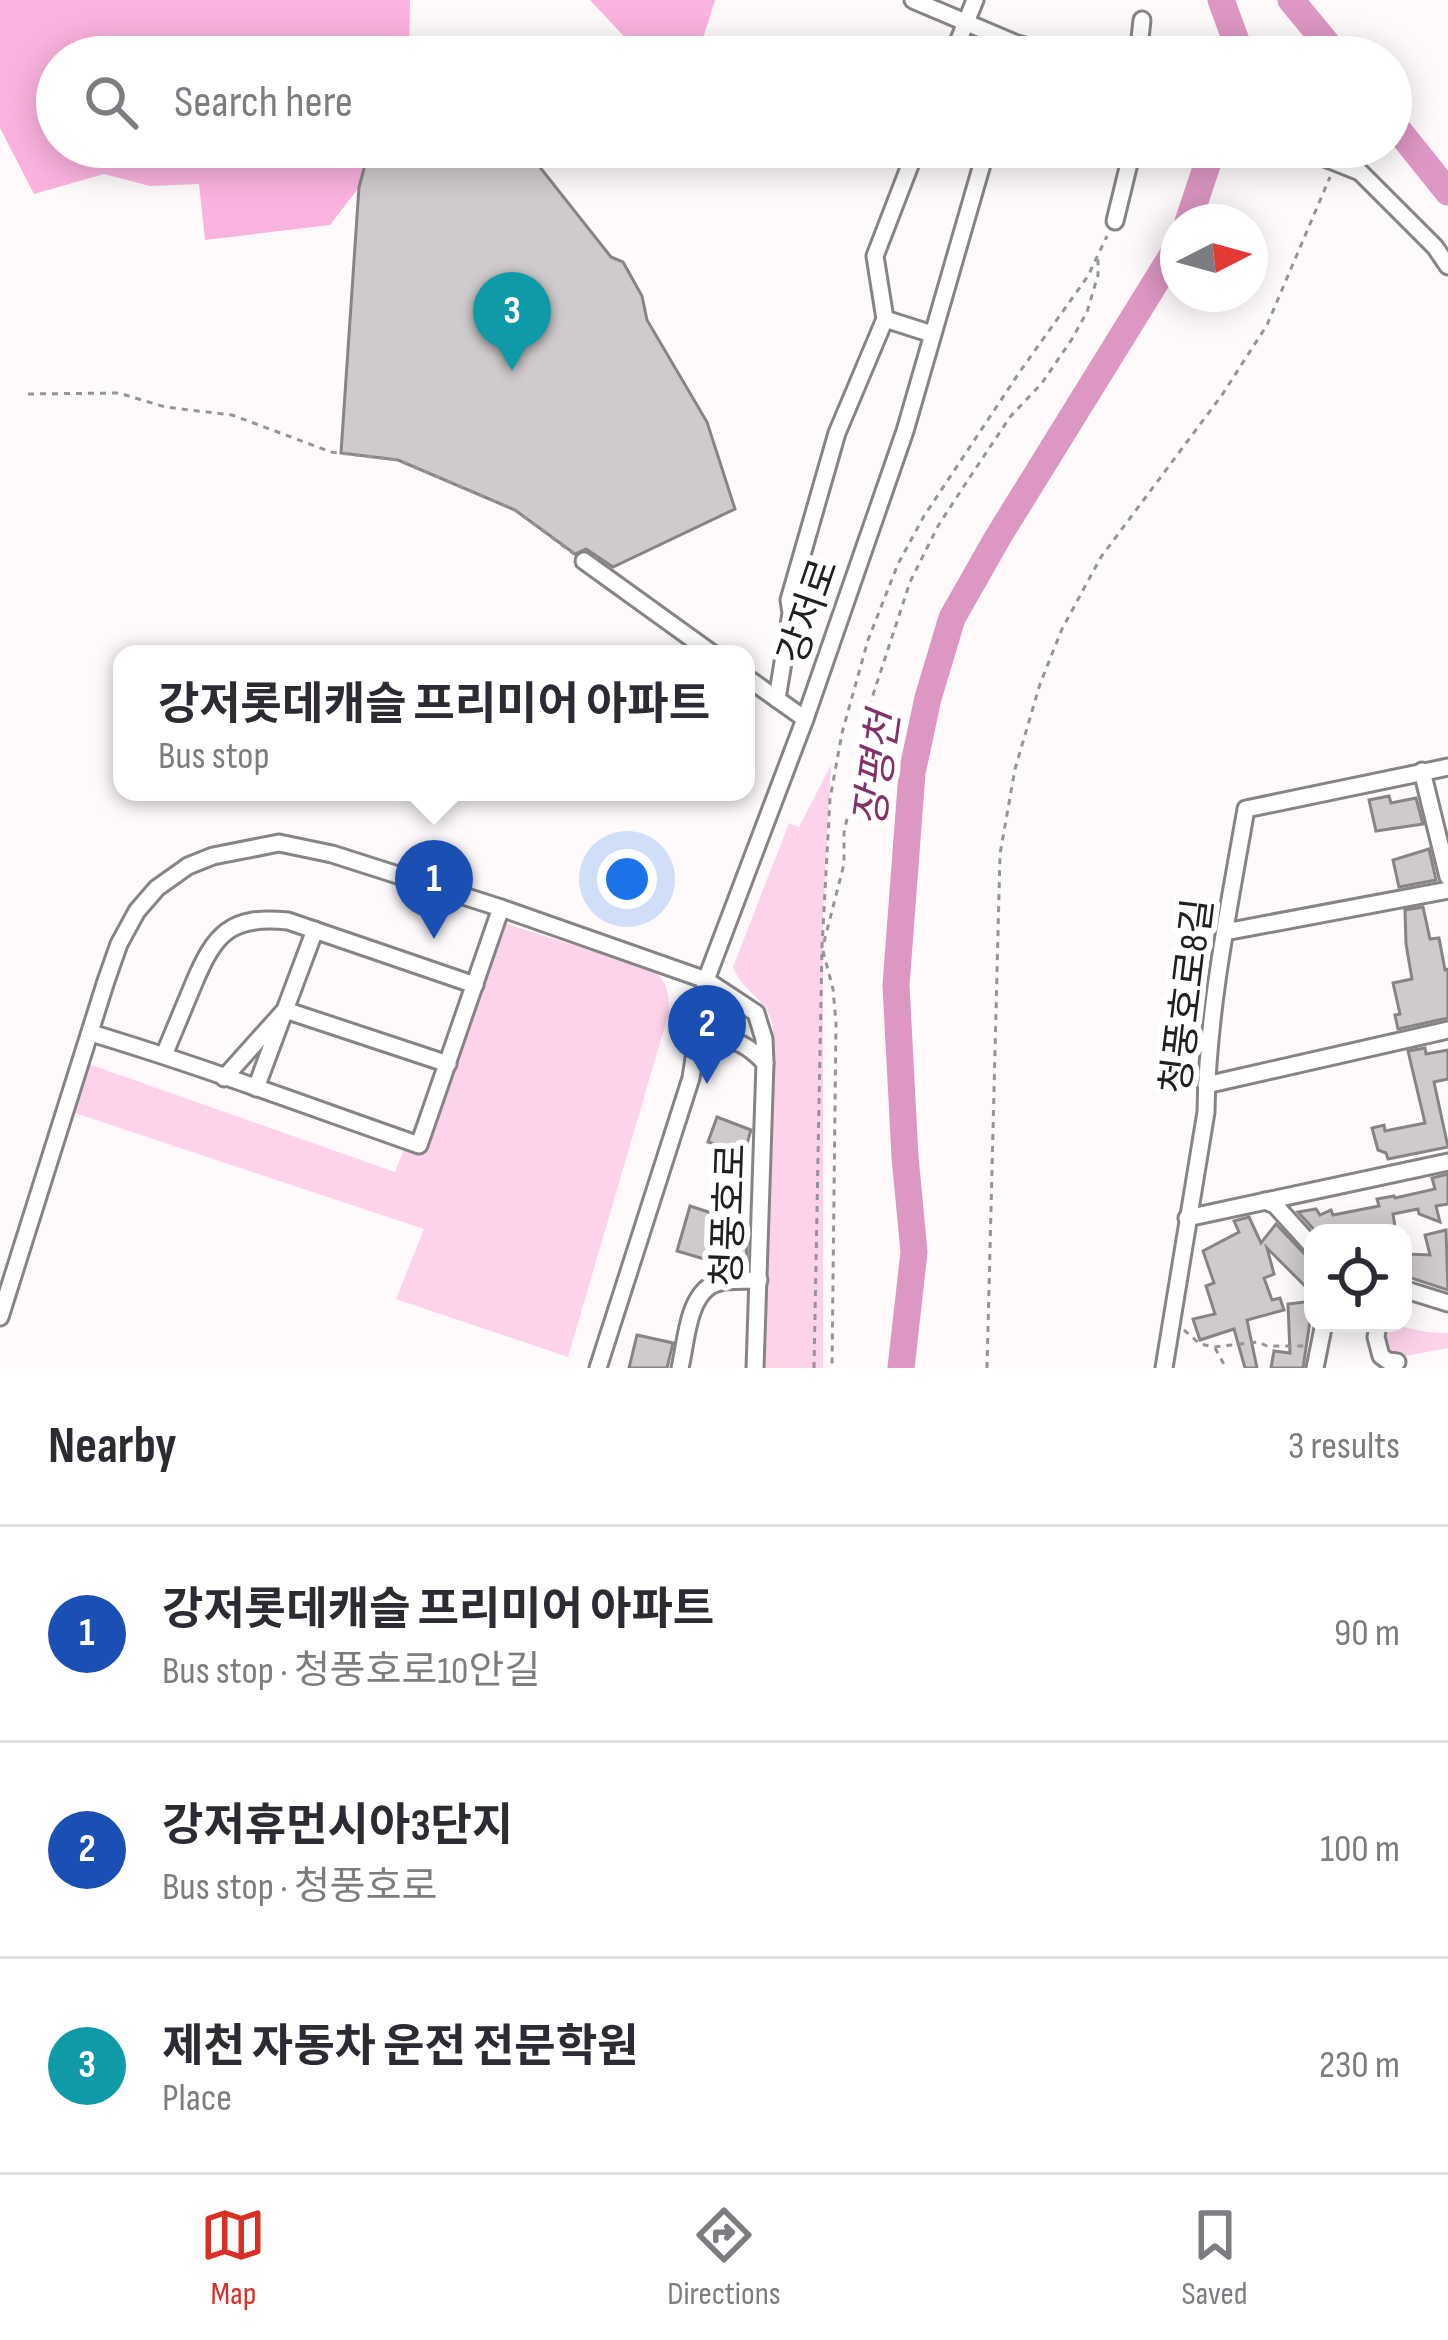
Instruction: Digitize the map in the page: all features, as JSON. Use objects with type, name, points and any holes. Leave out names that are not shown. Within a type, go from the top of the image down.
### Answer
[{"type":"street","points":[[913,0],[990,36]]},
{"type":"street","points":[[960,36],[975,0]]},
{"type":"street","points":[[1140,36],[1142,20]]},
{"type":"street","points":[[777,700],[791,614],[789,600],[837,433],[885,319],[875,256],[909,168]]},
{"type":"street","name":"강저로","points":[[598,1368],[692,1078],[706,980],[805,719],[905,431],[981,168]]},
{"type":"street","points":[[1115,220],[1128,168]]},
{"type":"street","points":[[1350,168],[1360,172],[1435,247],[1448,266]]},
{"type":"street","points":[[885,319],[932,334]]},
{"type":"street","points":[[584,561],[701,645]]},
{"type":"street","points":[[755,684],[805,719]]},
{"type":"street","name":"청풍호로8길","points":[[1164,1368],[1206,1112],[1225,932],[1246,809],[1448,767]]},
{"type":"street","points":[[1422,771],[1448,877]]},
{"type":"street","name":"청풍호로","points":[[0,1316],[119,944],[137,911],[157,888],[188,866],[279,843],[332,854],[502,908],[706,980],[756,1012],[765,1063],[755,1368]]},
{"type":"street","points":[[1225,932],[1448,890]]},
{"type":"street","points":[[91,1033],[164,1054],[419,1145],[502,908]]},
{"type":"street","points":[[164,1054],[207,952],[219,936],[246,921],[288,921],[475,985]]},
{"type":"street","points":[[256,1088],[315,930]]},
{"type":"street","points":[[285,1010],[448,1064]]},
{"type":"street","points":[[224,1078],[285,1010]]},
{"type":"street","points":[[1207,1084],[1448,1030]]},
{"type":"street","points":[[692,1078],[704,1054],[723,1040],[744,1045],[765,1063]]},
{"type":"street","points":[[1187,1218],[1448,1162]]},
{"type":"street","points":[[1265,1202],[1275,1205],[1304,1236]]},
{"type":"street","points":[[680,1368],[700,1296],[712,1285],[759,1280]]},
{"type":"street","points":[[1412,1292],[1448,1303]]},
{"type":"street","points":[[1315,1368],[1322,1332]]},
{"type":"street","points":[[1377,1332],[1381,1356],[1397,1362]]},
{"type":"path","points":[[987,1368],[1000,854],[1015,769],[1062,628],[1101,557],[1222,395],[1267,325],[1327,168]]},
{"type":"path","points":[[814,1368],[822,947],[830,799],[842,733],[875,621],[924,515],[1088,277],[1115,220]]},
{"type":"path","points":[[832,1368],[836,1023],[822,947],[844,864],[844,833],[872,698],[910,582],[938,526],[1010,418],[1072,339],[1087,312],[1098,275],[1098,256]]},
{"type":"path","points":[[28,394],[119,393],[165,407],[232,415],[331,452],[398,460],[515,509],[584,561]]},
{"type":"path","points":[[1172,1319],[1200,1344],[1214,1347],[1258,1342],[1320,1346]]},
{"type":"path","points":[[1214,1347],[1226,1368]]},
{"type":"shaded area","points":[[0,0],[410,0],[409,36],[36,36],[36,168],[374,168],[330,225],[205,240],[199,184],[150,186],[104,174],[34,194],[0,128]]},
{"type":"shaded area","points":[[590,0],[715,0],[704,36],[623,36]]},
{"type":"shaded area","points":[[831,765],[823,914],[823,1368],[765,1368],[773,1030],[766,1010],[733,967],[789,823],[799,827]]},
{"type":"shaded area","points":[[497,921],[653,970],[668,994],[669,1012],[568,1357],[396,1299],[424,1229],[66,1110],[80,1061],[395,1172]]},
{"type":"shaded area","points":[[1412,1329],[1448,1333],[1448,1348],[1396,1358],[1381,1348],[1382,1332]]},
{"type":"building","points":[[364,168],[541,168],[611,257],[623,262],[642,296],[647,320],[707,422],[735,509],[613,567],[586,549],[575,554],[515,510],[398,460],[341,453],[359,187]]},
{"type":"building","points":[[1389,796],[1391,803],[1416,798],[1423,824],[1376,831],[1369,800]]},
{"type":"building","points":[[1429,849],[1436,880],[1399,887],[1393,860]]},
{"type":"building","points":[[1423,907],[1430,939],[1439,938],[1448,969],[1448,1018],[1398,1029],[1395,1015],[1400,1014],[1393,983],[1412,979],[1405,910]]},
{"type":"building","points":[[1425,1048],[1426,1054],[1448,1050],[1448,1079],[1434,1082],[1448,1147],[1388,1159],[1378,1150],[1372,1128],[1384,1125],[1385,1131],[1425,1123],[1408,1051]]},
{"type":"building","points":[[717,1117],[751,1130],[744,1154],[708,1142]]},
{"type":"building","points":[[1448,1174],[1448,1204],[1436,1206],[1440,1222],[1419,1214],[1418,1209],[1393,1214],[1395,1224],[1309,1224],[1298,1212],[1316,1209],[1320,1215],[1331,1210],[1333,1215],[1379,1206],[1377,1199],[1435,1189],[1432,1178]]},
{"type":"building","points":[[690,1206],[724,1217],[719,1235],[747,1243],[746,1263],[731,1267],[677,1251]]},
{"type":"building","points":[[1249,1217],[1261,1243],[1276,1224],[1304,1254],[1304,1285],[1267,1248],[1274,1274],[1264,1278],[1272,1300],[1280,1298],[1284,1310],[1247,1320],[1257,1368],[1245,1368],[1234,1329],[1200,1340],[1193,1319],[1215,1314],[1206,1286],[1214,1283],[1203,1251],[1239,1232],[1234,1221]]},
{"type":"building","points":[[1446,1230],[1448,1290],[1412,1278],[1412,1254],[1430,1255],[1425,1235]]},
{"type":"building","points":[[1304,1302],[1304,1332],[1308,1332],[1303,1368],[1271,1368],[1274,1351],[1290,1353],[1288,1304]]},
{"type":"building","points":[[637,1335],[673,1343],[667,1368],[629,1368]]},
{"type":"waterway","name":"장평천","points":[[1221,0],[1234,36]]},
{"type":"waterway","points":[[1291,0],[1321,36]]},
{"type":"waterway","points":[[1412,147],[1448,192]]},
{"type":"waterway","name":"장평천","points":[[1194,204],[1206,168]]},
{"type":"waterway","name":"장평천","points":[[901,1368],[914,1252],[896,985],[912,773],[928,698],[952,618],[1160,275]]},
{"type":"place","name":"제천 자동차 운전 전문학원","points":[[512,371]]},
{"type":"place","name":"강저롯데캐슬 프리미어 아파트","points":[[434,939]]},
{"type":"place","name":"강저휴먼시아3단지","points":[[707,1084]]}]
